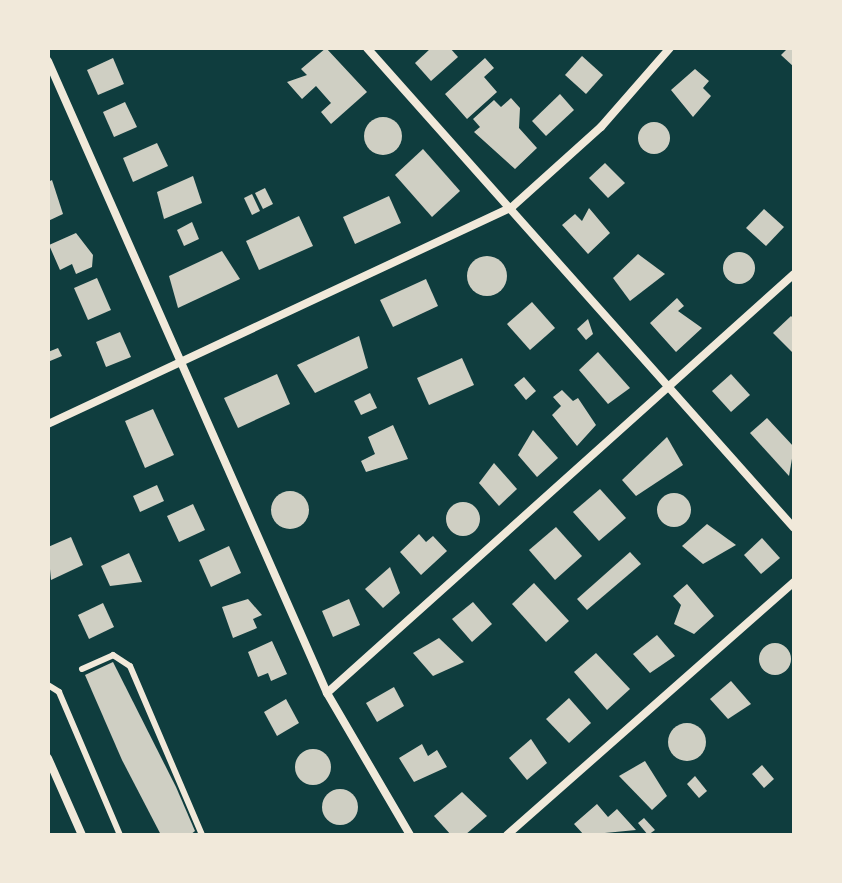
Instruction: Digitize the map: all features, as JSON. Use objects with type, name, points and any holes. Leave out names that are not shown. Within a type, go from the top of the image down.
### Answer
[{"type":"street","points":[[367,48],[512,207],[794,528]]},
{"type":"street","points":[[48,424],[512,207],[601,127],[670,48]]},
{"type":"street","points":[[48,61],[327,693],[410,835]]},
{"type":"street","points":[[327,693],[673,390],[794,274]]},
{"type":"street","points":[[507,835],[794,582]]},
{"type":"street","points":[[48,758],[82,835]]},
{"type":"lane","points":[[82,669],[113,655],[130,666],[202,835]]},
{"type":"lane","points":[[48,685],[59,692],[120,835]]},
{"type":"building","points":[[326,48],[367,92],[331,124],[321,112],[331,103],[316,86],[302,99],[287,82],[307,75],[301,69]]},
{"type":"building","points":[[431,48],[450,48],[458,57],[431,81],[415,63]]},
{"type":"building","points":[[788,48],[794,48],[794,67],[781,55]]},
{"type":"building","points":[[582,56],[603,75],[586,94],[565,75]]},
{"type":"building","points":[[113,58],[124,84],[98,95],[87,70]]},
{"type":"building","points":[[485,58],[494,68],[484,77],[497,92],[467,119],[445,94]]},
{"type":"building","points":[[695,69],[709,81],[703,88],[711,96],[693,117],[671,90]]},
{"type":"building","points":[[560,94],[574,110],[546,136],[532,121]]},
{"type":"building","points":[[511,98],[520,108],[519,128],[537,148],[515,169],[474,132],[480,127],[473,119],[494,100],[501,107]]},
{"type":"building","points":[[125,102],[137,127],[114,137],[103,112]]},
{"type":"building","points":[[383,117],[396,123],[402,136],[396,149],[383,155],[370,149],[364,136],[370,123]]},
{"type":"building","points":[[654,122],[665,127],[670,138],[665,149],[654,154],[643,149],[638,138],[643,127]]},
{"type":"building","points":[[157,143],[168,166],[133,182],[123,158]]},
{"type":"building","points":[[423,149],[460,191],[432,217],[395,175]]},
{"type":"building","points":[[605,163],[625,183],[608,198],[589,178]]},
{"type":"building","points":[[193,176],[202,203],[164,219],[157,192]]},
{"type":"building","points":[[52,180],[63,214],[48,221],[48,182]]},
{"type":"building","points":[[265,188],[273,204],[263,209],[255,193]]},
{"type":"building","points":[[252,194],[260,211],[252,215],[244,198]]},
{"type":"building","points":[[389,196],[401,223],[355,244],[343,217]]},
{"type":"building","points":[[589,208],[610,233],[588,254],[562,225],[575,214],[582,221]]},
{"type":"building","points":[[764,209],[784,227],[766,246],[746,228]]},
{"type":"building","points":[[299,216],[313,246],[259,270],[246,241]]},
{"type":"building","points":[[192,222],[199,239],[184,246],[177,230]]},
{"type":"building","points":[[76,233],[93,255],[92,267],[76,274],[72,264],[60,270],[49,245]]},
{"type":"building","points":[[222,251],[240,279],[178,308],[169,276]]},
{"type":"building","points":[[739,252],[750,257],[755,268],[750,279],[739,284],[728,279],[723,268],[728,257]]},
{"type":"building","points":[[638,254],[665,274],[630,301],[613,278]]},
{"type":"building","points":[[487,256],[501,262],[507,276],[501,290],[487,296],[473,290],[467,276],[473,262]]},
{"type":"building","points":[[97,278],[111,310],[88,320],[74,288]]},
{"type":"building","points":[[426,279],[438,306],[393,327],[380,300]]},
{"type":"building","points":[[677,298],[684,306],[678,311],[702,328],[676,352],[650,323]]},
{"type":"building","points":[[532,302],[555,328],[530,350],[507,324]]},
{"type":"building","points":[[791,316],[794,319],[794,354],[773,333]]},
{"type":"building","points":[[588,319],[593,334],[586,340],[577,329]]},
{"type":"building","points":[[120,332],[131,357],[106,367],[96,342]]},
{"type":"building","points":[[359,336],[368,368],[315,393],[297,365]]},
{"type":"building","points":[[58,348],[62,356],[50,361],[48,352]]},
{"type":"building","points":[[598,352],[630,388],[608,404],[579,370]]},
{"type":"building","points":[[462,358],[474,385],[429,405],[417,378]]},
{"type":"building","points":[[277,374],[290,404],[238,428],[224,398]]},
{"type":"building","points":[[731,374],[750,395],[731,412],[712,391]]},
{"type":"building","points":[[524,377],[536,391],[526,400],[514,385]]},
{"type":"building","points":[[562,390],[573,401],[578,398],[596,425],[577,446],[552,415],[561,406],[553,397]]},
{"type":"building","points":[[370,393],[377,408],[361,415],[354,401]]},
{"type":"building","points":[[153,409],[174,455],[145,468],[125,421]]},
{"type":"building","points":[[767,418],[794,447],[789,476],[750,433]]},
{"type":"building","points":[[393,425],[408,459],[366,472],[361,461],[375,454],[368,437]]},
{"type":"building","points":[[533,430],[558,458],[537,477],[518,455]]},
{"type":"building","points":[[667,437],[683,465],[636,496],[622,480]]},
{"type":"building","points":[[494,463],[517,489],[499,506],[479,483]]},
{"type":"building","points":[[157,485],[164,501],[140,512],[133,496]]},
{"type":"building","points":[[600,489],[626,518],[599,541],[573,512]]},
{"type":"building","points":[[290,491],[304,496],[309,510],[304,524],[290,529],[276,524],[271,510],[276,496]]},
{"type":"building","points":[[674,493],[686,498],[691,510],[686,522],[674,527],[662,522],[657,510],[662,498]]},
{"type":"building","points":[[463,502],[475,507],[480,519],[475,531],[463,536],[451,531],[446,519],[451,507]]},
{"type":"building","points":[[193,504],[205,530],[179,542],[167,516]]},
{"type":"building","points":[[707,524],[736,545],[703,564],[682,546]]},
{"type":"building","points":[[556,527],[582,556],[555,580],[529,550]]},
{"type":"building","points":[[419,534],[426,542],[433,536],[447,551],[421,575],[400,552]]},
{"type":"building","points":[[71,537],[83,565],[51,580],[48,547]]},
{"type":"building","points":[[762,538],[780,558],[761,574],[744,555]]},
{"type":"building","points":[[229,546],[241,573],[211,587],[199,560]]},
{"type":"building","points":[[630,552],[641,564],[587,610],[577,599]]},
{"type":"building","points":[[129,553],[142,582],[110,586],[101,566]]},
{"type":"building","points":[[390,567],[400,593],[383,608],[365,589]]},
{"type":"building","points":[[534,583],[569,621],[546,642],[512,604]]},
{"type":"building","points":[[687,584],[714,616],[694,634],[674,624],[681,605],[673,596]]},
{"type":"building","points":[[248,599],[262,615],[253,619],[257,628],[233,638],[222,607]]},
{"type":"building","points":[[349,599],[360,625],[333,637],[322,611]]},
{"type":"building","points":[[473,602],[492,624],[472,642],[452,619]]},
{"type":"building","points":[[103,603],[114,627],[89,639],[78,615]]},
{"type":"building","points":[[657,635],[675,656],[650,673],[633,654]]},
{"type":"building","points":[[439,638],[464,662],[433,676],[413,653]]},
{"type":"building","points":[[272,641],[287,674],[271,681],[268,673],[258,677],[248,652]]},
{"type":"building","points":[[775,643],[786,648],[791,659],[786,670],[775,675],[764,670],[759,659],[764,648]]},
{"type":"building","points":[[596,653],[630,689],[607,710],[574,672]]},
{"type":"building","points":[[113,662],[176,787],[195,831],[190,835],[161,835],[122,760],[85,675]]},
{"type":"building","points":[[731,681],[751,704],[728,719],[710,699]]},
{"type":"building","points":[[394,687],[404,706],[377,722],[366,703]]},
{"type":"building","points":[[569,698],[591,723],[569,743],[546,719]]},
{"type":"building","points":[[286,699],[299,723],[277,736],[264,712]]},
{"type":"building","points":[[687,723],[700,729],[706,742],[700,755],[687,761],[674,755],[668,742],[674,729]]},
{"type":"building","points":[[531,739],[547,763],[527,780],[509,758]]},
{"type":"building","points":[[422,744],[428,756],[437,750],[447,767],[414,782],[399,758]]},
{"type":"building","points":[[313,749],[326,754],[331,767],[326,780],[313,785],[300,780],[295,767],[300,754]]},
{"type":"building","points":[[645,761],[667,796],[652,810],[619,776]]},
{"type":"building","points":[[762,765],[774,779],[764,788],[752,774]]},
{"type":"building","points":[[695,776],[707,791],[699,798],[687,784]]},
{"type":"building","points":[[340,789],[353,794],[358,807],[353,820],[340,825],[327,820],[322,807],[327,794]]},
{"type":"building","points":[[462,792],[487,816],[465,835],[451,835],[434,816]]},
{"type":"building","points":[[597,804],[608,817],[617,809],[636,830],[584,835],[574,824]]},
{"type":"building","points":[[644,818],[655,830],[648,835],[638,823]]}]
